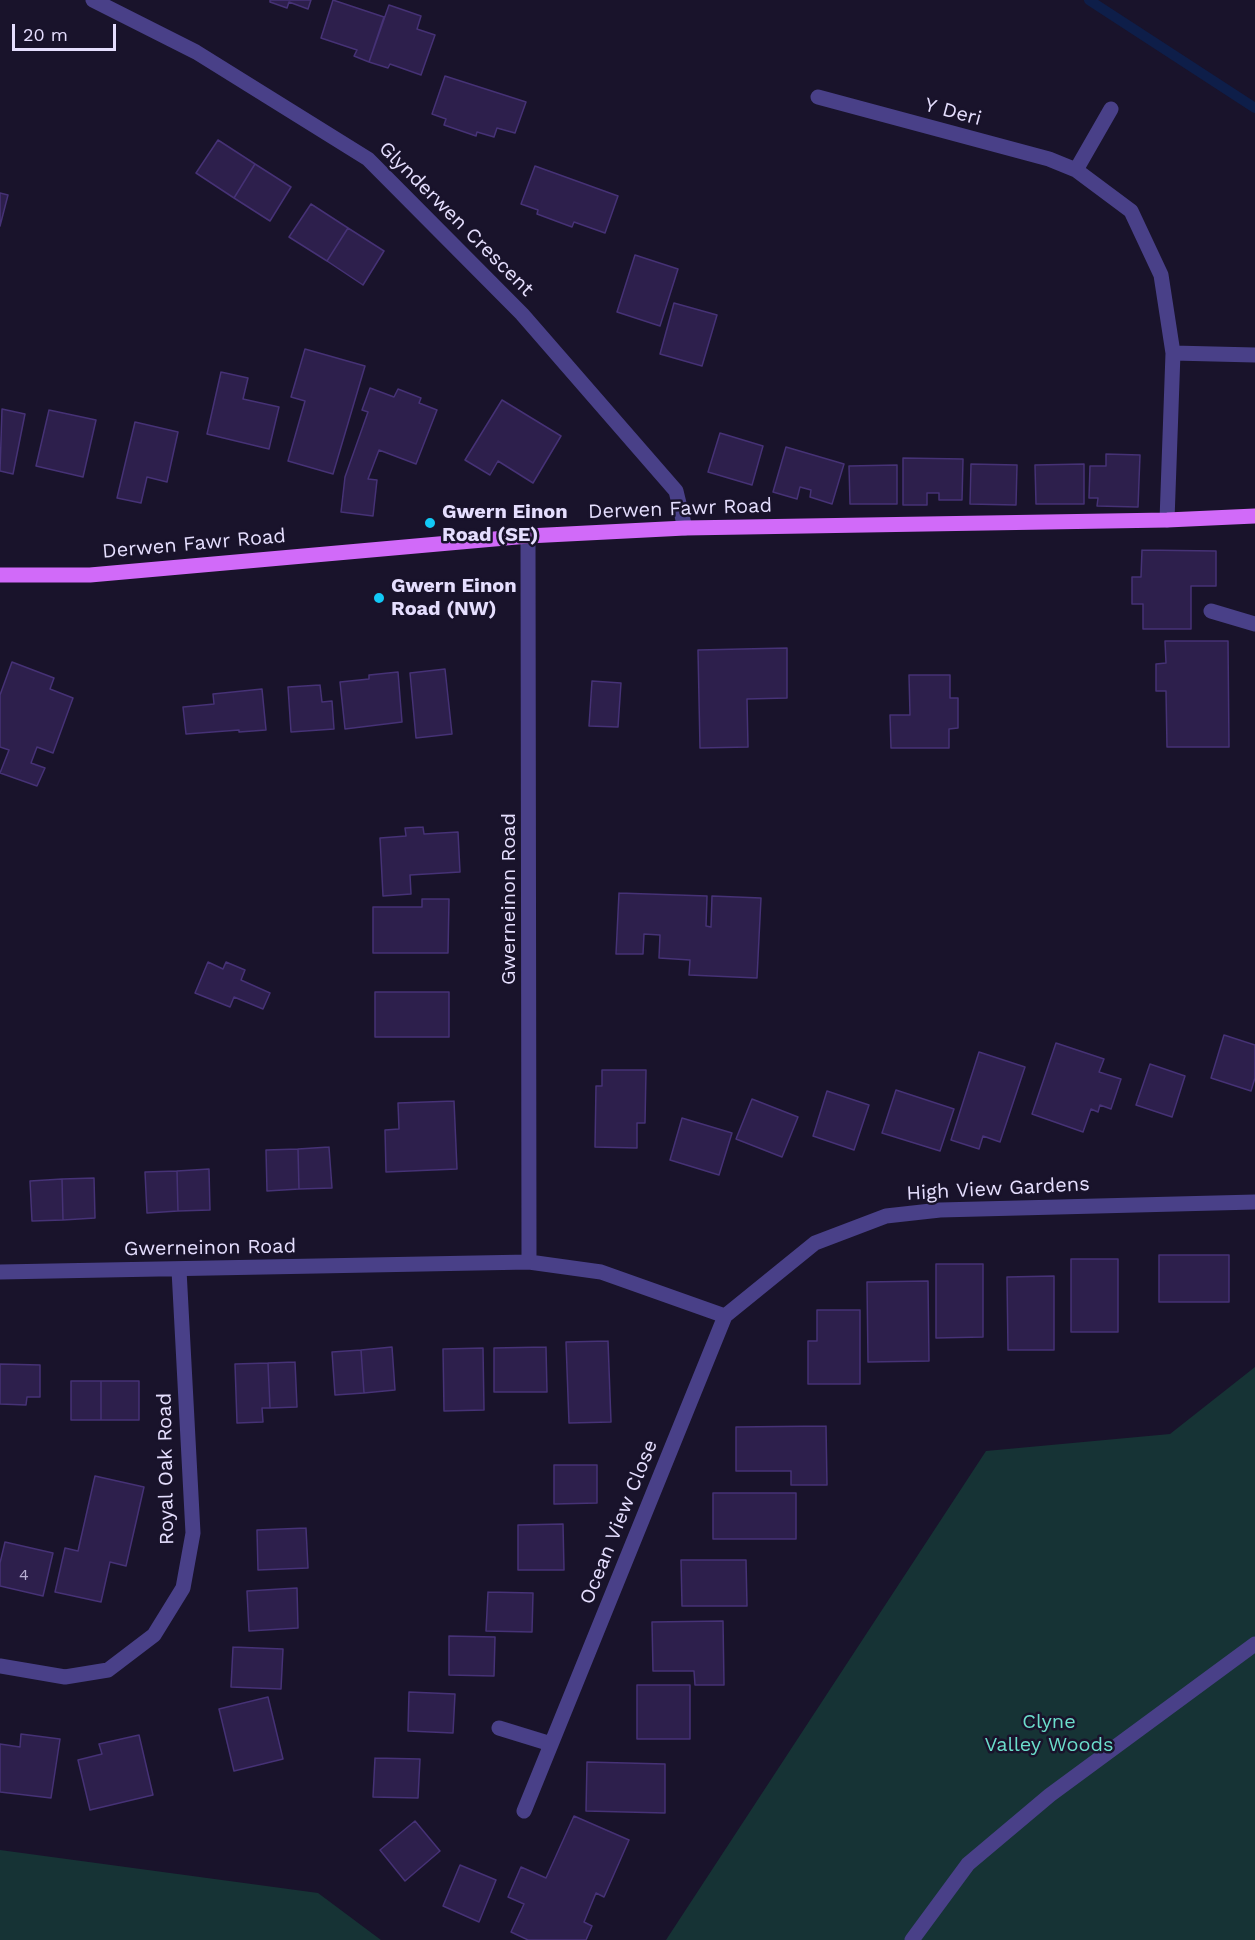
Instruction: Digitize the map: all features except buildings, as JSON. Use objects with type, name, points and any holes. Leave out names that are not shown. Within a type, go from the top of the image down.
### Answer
[{"type":"main road","name":"Derwen Fawr Road","points":[[0,575],[90,575],[528,536],[685,528],[1255,516]]},
{"type":"street","name":"Glynderwen Crescent","points":[[93,0],[196,52],[369,159],[522,314],[669,482],[676,491],[685,528]]},
{"type":"street","name":"Y Deri","points":[[818,97],[1049,159],[1076,170],[1131,211],[1161,275],[1173,353],[1167,519]]},
{"type":"street","points":[[1076,170],[1111,109]]},
{"type":"street","points":[[1173,353],[1255,356]]},
{"type":"street","name":"Gwerneinon Road","points":[[528,536],[529,1262]]},
{"type":"street","points":[[1211,611],[1255,624]]},
{"type":"street","name":"High View Gardens","points":[[725,1316],[815,1242],[886,1216],[940,1210],[1255,1202]]},
{"type":"street","name":"Gwerneinon Road","points":[[0,1272],[529,1262],[601,1272],[725,1316]]},
{"type":"street","name":"Royal Oak Road","points":[[0,1666],[65,1677],[108,1670],[154,1635],[183,1588],[193,1533],[179,1269]]},
{"type":"street","name":"Ocean View Close","points":[[524,1811],[725,1316]]},
{"type":"street","points":[[912,1940],[968,1864],[1050,1794],[1255,1644]]},
{"type":"street","points":[[499,1728],[551,1744]]},
{"type":"green space","name":"Clyne Valley Woods","points":[[1255,1367],[1255,1940],[666,1940],[986,1451],[1170,1434]]},
{"type":"green space","points":[[0,1850],[318,1893],[381,1940],[0,1940]]},
{"type":"waterway","points":[[1089,0],[1255,108]]},
{"type":"place","name":"Gwern Einon Road (SE)","points":[[430,523]]},
{"type":"place","name":"Gwern Einon Road (NW)","points":[[379,598]]}]
